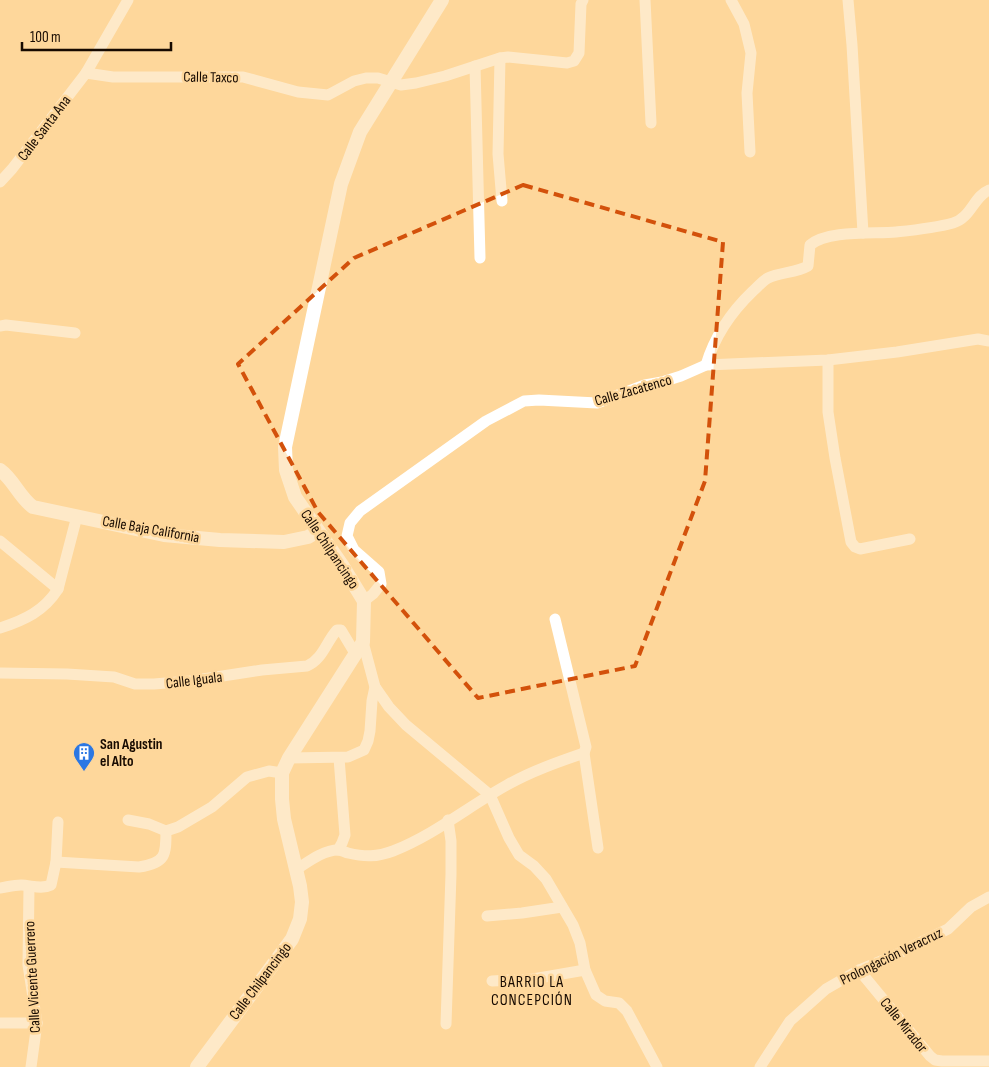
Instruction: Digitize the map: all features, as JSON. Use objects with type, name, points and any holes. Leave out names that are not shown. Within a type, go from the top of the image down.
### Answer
[{"type":"street","name":"Calle Santa Ana","points":[[0,182],[86,72],[128,0]]},
{"type":"street","name":"Calle Chilpancingo","points":[[197,1067],[292,939],[300,919],[302,902],[284,819],[282,774],[289,758],[363,642],[364,601],[342,565],[295,497],[286,470],[285,447],[341,184],[360,132],[442,0]]},
{"type":"street","name":"Calle Taxco","points":[[86,72],[113,77],[243,77],[298,92],[328,95],[354,81],[366,78],[378,78],[402,85],[416,83],[500,58],[526,58],[567,63],[574,61],[579,53],[581,4],[583,0]]},
{"type":"street","points":[[645,0],[651,123]]},
{"type":"street","points":[[731,0],[744,24],[751,53],[747,93],[750,152]]},
{"type":"street","points":[[848,0],[863,233]]},
{"type":"street","points":[[500,58],[498,154],[502,200]]},
{"type":"street","points":[[475,66],[480,258]]},
{"type":"street","points":[[706,365],[711,347],[725,323],[743,301],[766,279],[808,266],[810,245],[815,241],[824,238],[863,233],[895,232],[953,223],[965,216],[983,193],[989,190]]},
{"type":"street","points":[[0,326],[6,325],[74,333]]},
{"type":"street","name":"Calle Zacatenco","points":[[364,601],[373,594],[380,584],[379,572],[354,550],[346,536],[350,523],[360,511],[486,421],[524,401],[539,400],[597,404],[645,384],[662,382],[706,365],[828,360],[978,340],[989,341]]},
{"type":"street","points":[[828,360],[828,412],[836,467],[851,542],[855,548],[860,549],[910,539]]},
{"type":"street","name":"Calle Baja California","points":[[0,470],[8,476],[33,507],[164,535],[220,540],[284,542],[308,537],[318,531]]},
{"type":"street","points":[[0,628],[27,618],[45,606],[58,589],[77,516]]},
{"type":"street","points":[[0,541],[58,589]]},
{"type":"street","points":[[555,619],[586,747],[584,753],[598,848]]},
{"type":"street","name":"Calle Iguala","points":[[0,673],[114,677],[135,684],[190,682],[262,670],[307,666],[314,663],[321,656],[337,630],[341,630],[356,655]]},
{"type":"street","points":[[363,642],[375,686],[388,707],[406,725],[490,795],[509,838],[519,855],[534,866],[546,879],[573,925],[580,943],[585,970],[596,995],[605,1001],[619,1003],[627,1011],[657,1067]]},
{"type":"street","points":[[289,758],[339,758],[364,750],[368,741],[375,686]]},
{"type":"street","points":[[296,869],[314,858],[338,850],[368,857],[381,856],[425,836],[508,784],[545,767],[584,753]]},
{"type":"street","points":[[338,850],[345,835],[339,758]]},
{"type":"street","points":[[128,820],[149,824],[166,831],[178,827],[212,807],[247,777],[269,771],[282,774]]},
{"type":"street","points":[[446,1024],[451,874],[451,841],[448,820]]},
{"type":"street","points":[[0,888],[24,885],[29,887],[47,887],[51,885],[56,862],[58,822]]},
{"type":"street","points":[[56,862],[147,866],[163,857],[166,851],[166,831]]},
{"type":"street","name":"Calle Vicente Guerrero","points":[[29,887],[28,966],[37,1023],[31,1067]]},
{"type":"street","name":"Prolongación Veracruz","points":[[760,1067],[790,1021],[826,989],[858,970],[893,956],[948,928],[971,907],[989,897]]},
{"type":"street","points":[[487,916],[562,907]]},
{"type":"street","points":[[492,981],[533,979],[585,970]]},
{"type":"street","name":"Calle Mirador","points":[[858,970],[935,1060],[989,1061]]},
{"type":"street","points":[[0,1022],[37,1023]]},
{"type":"highlighted area","points":[[523,185],[723,242],[705,481],[635,666],[478,698],[318,512],[238,364],[354,258]]},
{"type":"place","name":"San Agustin el Alto","points":[[84,772]]},
{"type":"district","name":"BARRIO LA CONCEPCIÓN","points":[[532,990]]}]
